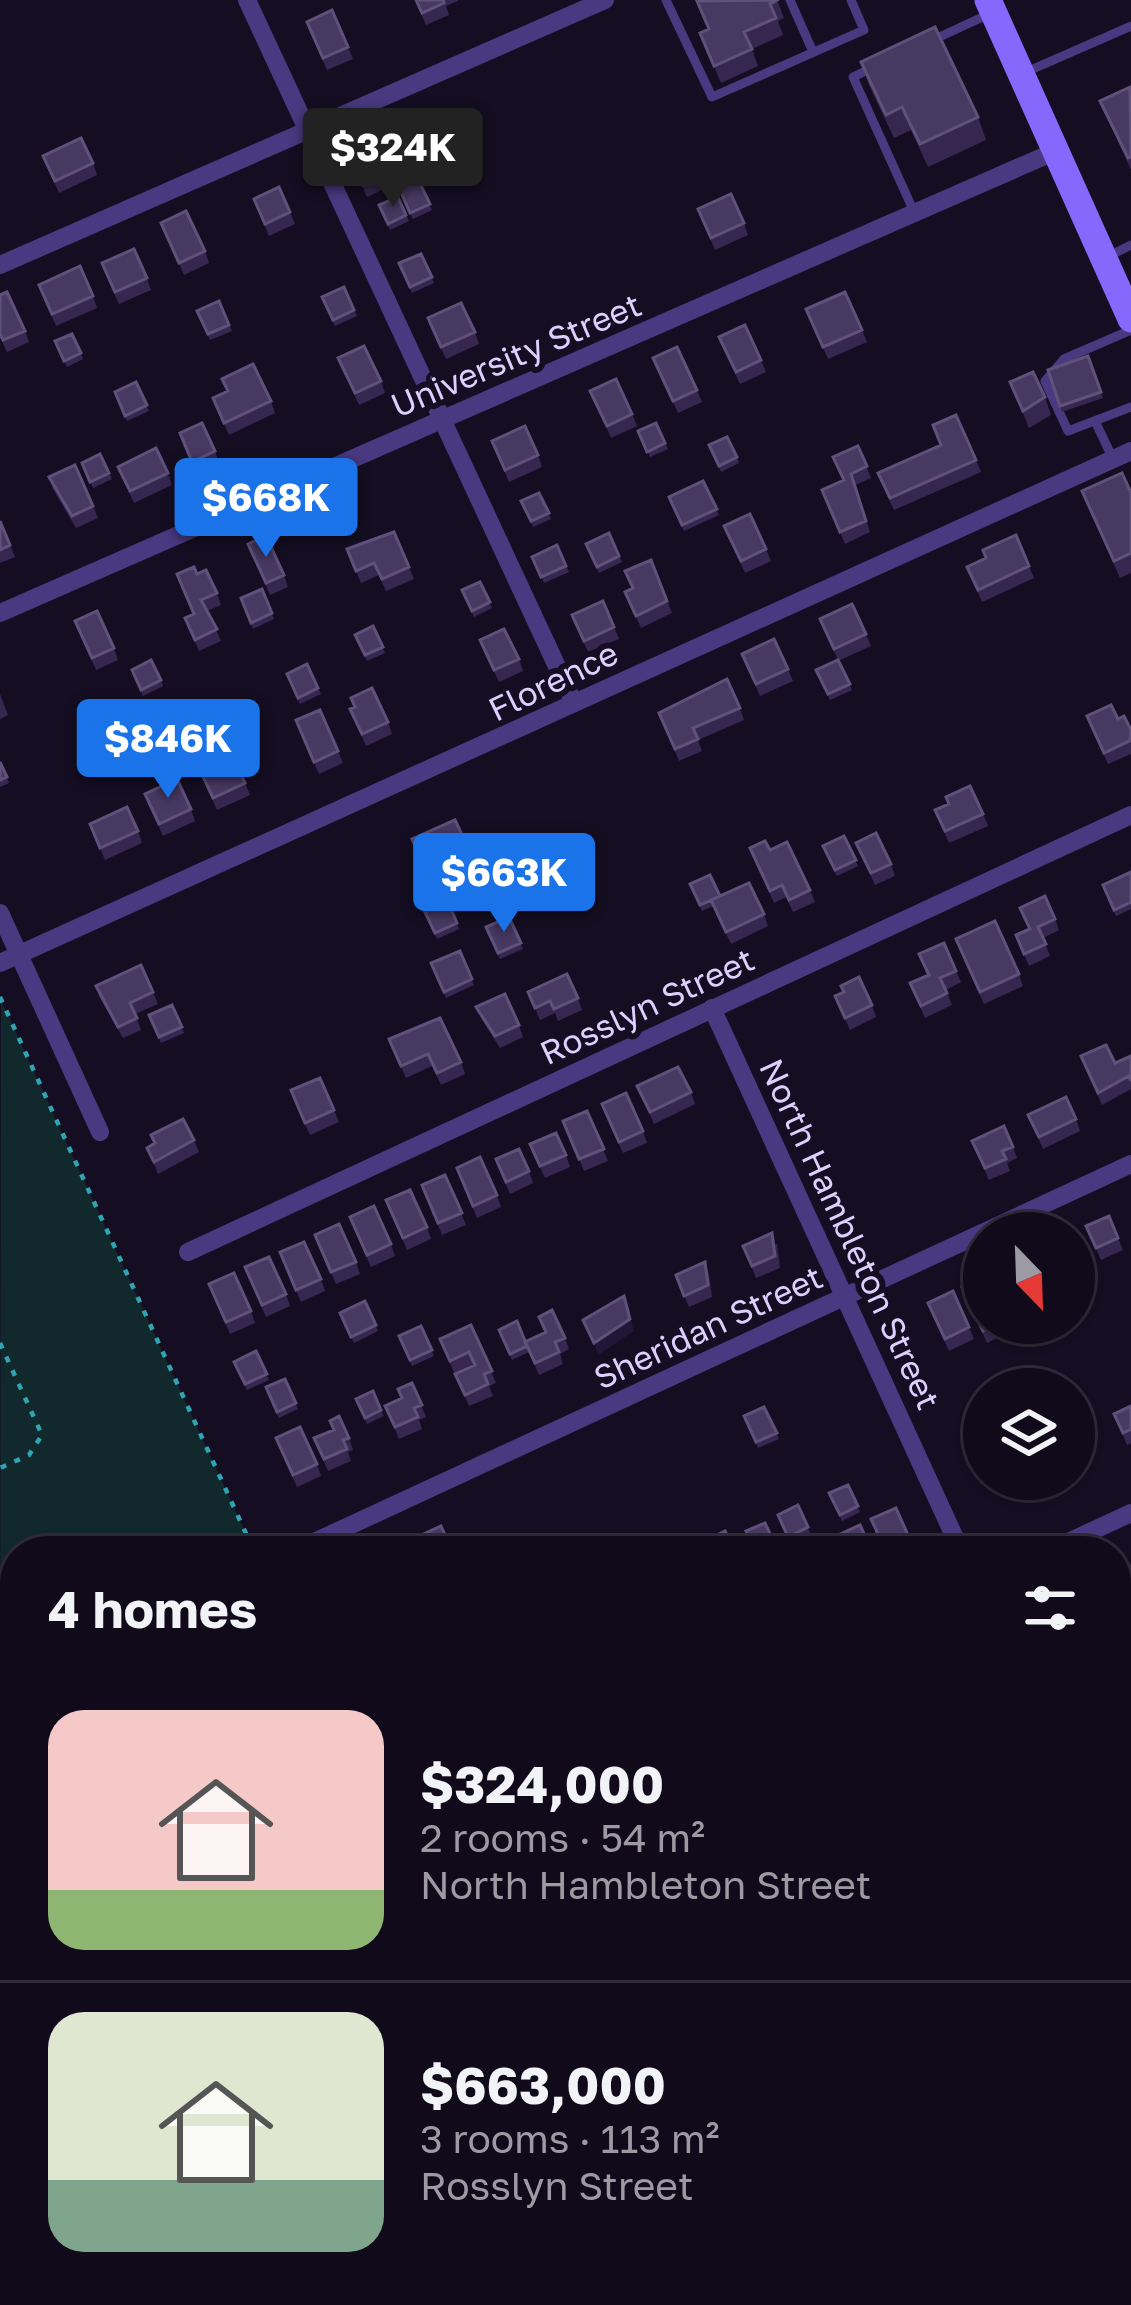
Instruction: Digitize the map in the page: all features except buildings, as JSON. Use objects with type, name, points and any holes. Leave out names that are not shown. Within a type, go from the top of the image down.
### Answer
[{"type":"main road","points":[[991,6],[1131,319]]},
{"type":"street","points":[[247,0],[574,704]]},
{"type":"street","points":[[0,265],[605,0]]},
{"type":"street","name":"University Street","points":[[0,613],[1056,151]]},
{"type":"street","name":"Florence","points":[[0,963],[1122,455]]},
{"type":"street","name":"Rosslyn Street","points":[[188,1252],[1131,815]]},
{"type":"street","points":[[0,914],[100,1132]]},
{"type":"street","name":"North Hambleton Street","points":[[712,1008],[954,1536]]},
{"type":"street","name":"Sheridan Street","points":[[327,1536],[1131,1164]]},
{"type":"street","points":[[1081,1536],[1131,1513]]},
{"type":"lane","points":[[666,0],[712,97],[864,30],[851,0]]},
{"type":"lane","points":[[790,0],[813,52]]},
{"type":"lane","points":[[913,49],[991,6]]},
{"type":"lane","points":[[1021,74],[1127,27]]},
{"type":"lane","points":[[893,58],[853,77],[915,214]]},
{"type":"lane","points":[[1104,258],[1131,245]]},
{"type":"lane","points":[[1131,330],[1048,372],[1046,381],[1064,430],[1096,423],[1131,407]]},
{"type":"lane","points":[[1096,423],[1122,455]]},
{"type":"path","points":[[0,997],[247,1536]]},
{"type":"path","points":[[0,1343],[42,1435],[28,1455],[0,1468]]},
{"type":"green space","points":[[1,1000],[247,1536],[0,1536]]}]
